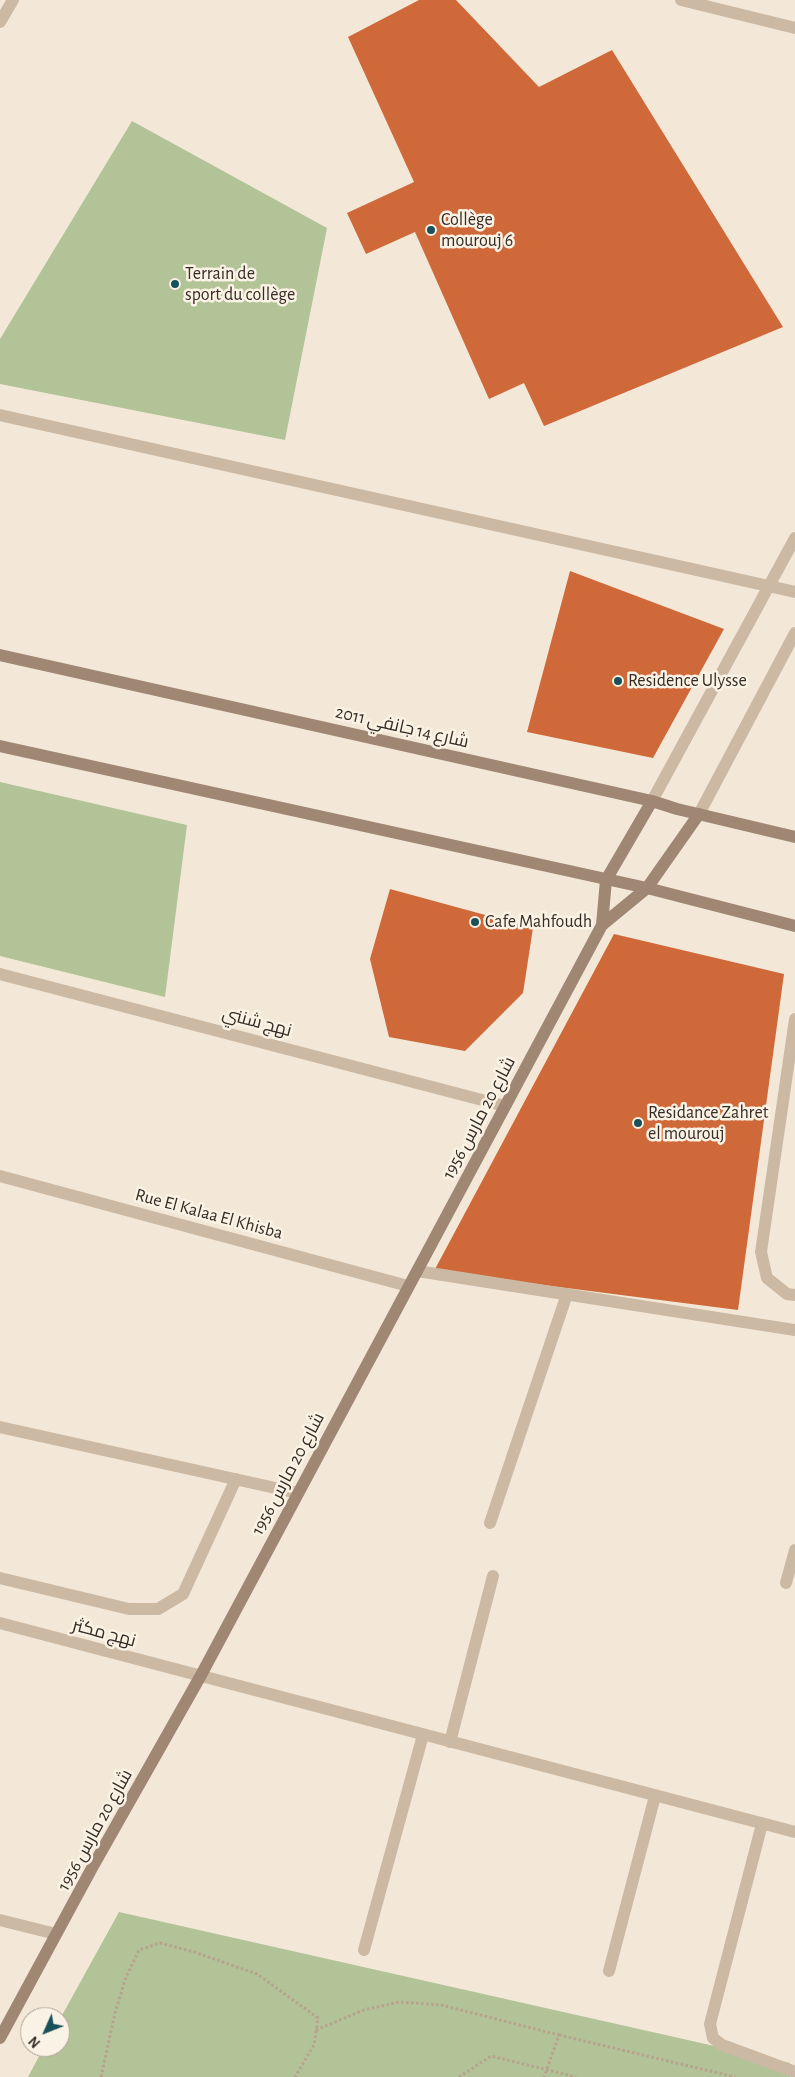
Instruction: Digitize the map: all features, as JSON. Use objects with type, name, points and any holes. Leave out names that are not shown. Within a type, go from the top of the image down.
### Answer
[{"type":"street","points":[[0,22],[12,0]]},
{"type":"street","points":[[681,0],[795,28]]},
{"type":"street","points":[[0,415],[795,592]]},
{"type":"street","points":[[606,880],[652,800],[795,538]]},
{"type":"street","points":[[699,814],[795,633]]},
{"type":"street","name":"شارع 14 جانفي 2011","points":[[0,654],[652,800],[699,814],[795,837]]},
{"type":"street","points":[[0,746],[647,888],[795,926]]},
{"type":"street","name":"شارع 20 مارس 1956","points":[[0,2038],[200,1677],[602,925],[647,888],[699,814]]},
{"type":"street","name":"شارع 20 مارس 1956","points":[[602,925],[606,880]]},
{"type":"street","name":"نهج شنني","points":[[0,974],[504,1106]]},
{"type":"street","points":[[795,1020],[761,1252],[767,1278],[787,1294],[795,1295]]},
{"type":"street","name":"Rue El Kalaa El Khisba","points":[[0,1176],[408,1286]]},
{"type":"street","points":[[417,1271],[795,1330]]},
{"type":"street","points":[[490,1523],[567,1294]]},
{"type":"street","points":[[0,1427],[298,1493]]},
{"type":"street","points":[[0,1578],[129,1609],[158,1609],[182,1594],[236,1479]]},
{"type":"street","points":[[786,1583],[795,1550]]},
{"type":"street","points":[[450,1742],[493,1576]]},
{"type":"street","name":"نهج مكثر","points":[[0,1623],[795,1832]]},
{"type":"street","points":[[364,1950],[423,1735]]},
{"type":"street","points":[[609,1971],[655,1796]]},
{"type":"street","points":[[762,1824],[710,2024],[713,2038],[722,2045],[795,2072]]},
{"type":"street","points":[[0,1920],[56,1934]]},
{"type":"path","points":[[102,2077],[114,2013],[126,1977],[139,1950],[160,1943],[194,1952],[257,1974],[318,2018],[314,2045],[295,2077]]},
{"type":"path","points":[[316,2030],[364,2010],[399,2002],[441,2005],[724,2076],[735,2077]]},
{"type":"path","points":[[544,2077],[559,2035]]},
{"type":"path","points":[[459,2077],[491,2056],[576,2077]]},
{"type":"green space","name":"Terrain de sport du collège","points":[[132,121],[327,228],[285,440],[0,384],[0,339]]},
{"type":"green space","points":[[0,782],[187,825],[165,997],[0,956]]},
{"type":"green space","points":[[119,1912],[790,2063],[790,2077],[28,2077],[39,2057],[70,2057],[70,2007],[67,2007]]},
{"type":"building","points":[[419,0],[456,0],[539,87],[612,50],[783,327],[544,426],[524,383],[489,399],[415,232],[366,254],[347,213],[414,182],[348,37]]},
{"type":"building","name":"Residence Ulysse","points":[[570,571],[724,629],[653,758],[527,732]]},
{"type":"building","points":[[390,889],[533,928],[523,993],[465,1051],[389,1037],[370,959]]},
{"type":"building","name":"Residance Zahret el mourouj","points":[[614,934],[784,974],[738,1310],[434,1271]]},
{"type":"place","name":"Collège mourouj 6","points":[[431,230]]},
{"type":"place","name":"Terrain de sport du collège","points":[[175,284]]},
{"type":"place","name":"Residence Ulysse","points":[[618,681]]},
{"type":"place","name":"Cafe Mahfoudh","points":[[475,922]]},
{"type":"place","name":"Residance Zahret el mourouj","points":[[638,1123]]}]
